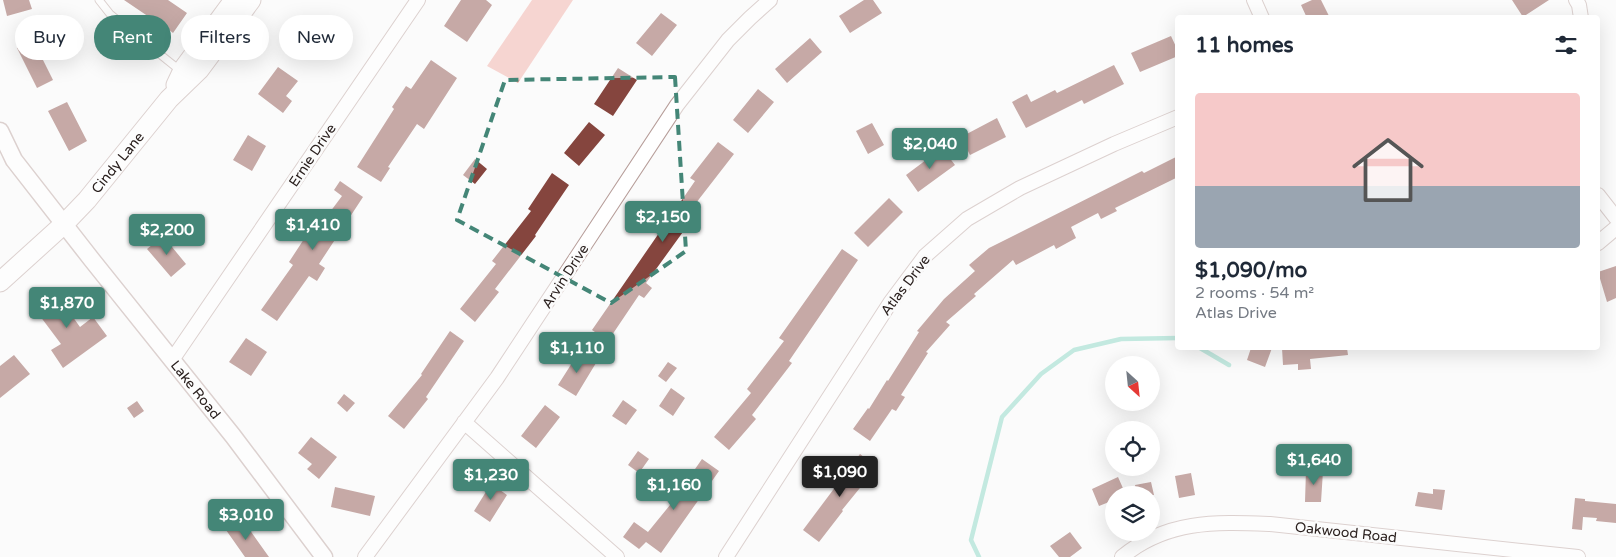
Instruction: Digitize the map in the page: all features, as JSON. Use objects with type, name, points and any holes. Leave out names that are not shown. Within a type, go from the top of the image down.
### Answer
[{"type":"main road","name":"Cindy Lane","points":[[169,99],[182,73],[234,0]]},
{"type":"main road","name":"Cindy Lane","points":[[0,282],[64,224],[87,200],[169,99],[199,70],[251,0]]},
{"type":"street","name":"Ernie Drive","points":[[172,360],[418,0]]},
{"type":"street","name":"Arvin Drive","points":[[365,557],[497,378],[677,105],[728,40],[770,0]]},
{"type":"street","points":[[1254,0],[1261,15]]},
{"type":"street","name":"Atlas Drive","points":[[726,557],[890,302],[925,256],[968,219],[1020,188],[1175,117]]},
{"type":"street","name":"Lake Road","points":[[0,131],[14,160],[233,436],[324,557]]},
{"type":"street","points":[[1600,198],[1616,218]]},
{"type":"street","points":[[1600,241],[1616,228]]},
{"type":"street","points":[[464,422],[617,557]]},
{"type":"street","name":"Oakwood Road","points":[[1122,557],[1138,545],[1173,529],[1195,524],[1223,522],[1270,524],[1578,557]]},
{"type":"lane","points":[[99,0],[110,14],[182,73]]},
{"type":"highlighted area","points":[[675,77],[686,251],[611,303],[457,220],[505,80]]},
{"type":"shaded area","points":[[532,0],[573,0],[518,83],[487,66]]},
{"type":"building","points":[[3,0],[29,0],[32,9],[7,16]]},
{"type":"building","points":[[124,0],[168,0],[187,13],[181,15],[181,22],[173,33],[171,31],[171,15],[146,15]]},
{"type":"building","points":[[461,0],[486,0],[492,5],[467,42],[444,26]]},
{"type":"building","points":[[864,0],[873,0],[882,13],[850,33],[839,16]]},
{"type":"building","points":[[1312,0],[1321,0],[1328,15],[1306,15],[1301,5]]},
{"type":"building","points":[[1512,0],[1549,0],[1526,15],[1522,15]]},
{"type":"building","points":[[661,13],[677,25],[652,56],[636,43]]},
{"type":"building","points":[[1171,36],[1175,45],[1175,57],[1140,72],[1131,53]]},
{"type":"building","points":[[810,38],[822,52],[787,83],[775,69]]},
{"type":"building","points":[[23,60],[43,60],[53,80],[37,88]]},
{"type":"building","points":[[431,60],[457,78],[424,129],[417,124],[388,167],[390,168],[381,182],[357,167],[394,109],[392,107],[406,86],[411,89]]},
{"type":"building","points":[[1114,65],[1124,84],[1084,104],[1082,100],[1026,128],[1012,102],[1027,94],[1031,102],[1055,90],[1057,93]]},
{"type":"building","points":[[278,67],[298,81],[286,96],[292,101],[283,113],[258,94]]},
{"type":"building","points":[[618,68],[637,80],[613,116],[594,104]]},
{"type":"building","points":[[758,89],[774,102],[748,133],[733,120]]},
{"type":"building","points":[[67,102],[87,141],[69,151],[48,111]]},
{"type":"building","points":[[997,118],[1006,137],[970,155],[961,137]]},
{"type":"building","points":[[589,122],[605,135],[579,166],[564,153]]},
{"type":"building","points":[[872,123],[884,145],[868,154],[856,131]]},
{"type":"building","points":[[248,135],[266,146],[252,171],[233,160]]},
{"type":"building","points":[[718,142],[734,154],[696,203],[701,207],[646,283],[652,288],[644,298],[639,295],[608,341],[592,330],[695,181],[690,178]]},
{"type":"building","points":[[942,148],[955,165],[918,192],[906,175]]},
{"type":"building","points":[[1175,158],[1175,178],[1115,208],[1117,211],[1101,219],[1098,213],[1071,227],[1076,238],[1056,249],[1054,245],[1016,265],[1013,260],[974,294],[976,296],[946,322],[950,325],[926,352],[928,353],[901,395],[905,397],[896,411],[892,409],[870,441],[853,429],[888,381],[919,332],[917,331],[944,299],[975,271],[969,265],[989,248],[1142,171],[1144,173]]},
{"type":"building","points":[[475,159],[487,169],[475,184],[463,175]]},
{"type":"building","points":[[552,173],[569,185],[536,236],[495,289],[499,292],[475,322],[460,309],[496,264],[492,261],[531,211],[528,209]]},
{"type":"building","points":[[340,181],[363,197],[319,264],[325,268],[317,281],[309,276],[277,321],[261,310],[293,265],[289,262],[321,213],[327,216],[342,196],[334,190]]},
{"type":"building","points":[[889,198],[903,212],[868,247],[854,233]]},
{"type":"building","points":[[163,236],[186,264],[171,277],[147,249]]},
{"type":"building","points":[[842,249],[858,260],[789,361],[792,363],[752,415],[756,419],[729,450],[714,437],[751,393],[747,389],[784,341],[779,338]]},
{"type":"building","points":[[1616,266],[1616,298],[1607,302],[1600,279],[1600,271]]},
{"type":"building","points":[[52,288],[80,327],[93,317],[107,336],[63,368],[51,350],[61,344],[31,304]]},
{"type":"building","points":[[450,331],[464,341],[426,397],[428,399],[404,429],[388,416],[422,375]]},
{"type":"building","points":[[246,338],[267,352],[251,376],[229,362]]},
{"type":"building","points":[[1250,350],[1271,350],[1265,367],[1247,360]]},
{"type":"building","points":[[1282,350],[1347,350],[1348,355],[1310,359],[1311,369],[1298,370],[1298,364],[1283,365]]},
{"type":"building","points":[[579,352],[596,363],[576,396],[558,385]]},
{"type":"building","points":[[14,355],[30,374],[0,398],[0,366]]},
{"type":"building","points":[[668,362],[677,368],[666,382],[658,376]]},
{"type":"building","points":[[671,388],[685,398],[673,416],[659,406]]},
{"type":"building","points":[[344,394],[355,403],[347,412],[337,403]]},
{"type":"building","points":[[623,400],[637,410],[626,425],[612,416]]},
{"type":"building","points":[[137,401],[144,411],[134,418],[127,408]]},
{"type":"building","points":[[545,405],[560,417],[536,448],[521,436]]},
{"type":"building","points":[[311,437],[337,457],[319,479],[307,469],[312,464],[298,453]]},
{"type":"building","points":[[638,451],[649,459],[639,473],[628,465]]},
{"type":"building","points":[[860,454],[877,467],[819,542],[803,530]]},
{"type":"building","points":[[702,459],[719,471],[661,553],[646,542],[639,549],[623,537],[634,522],[648,532],[670,505]]},
{"type":"building","points":[[1306,470],[1323,471],[1321,502],[1305,502]]},
{"type":"building","points":[[1191,473],[1195,495],[1179,498],[1175,476]]},
{"type":"building","points":[[1118,477],[1122,486],[1105,486],[1105,504],[1099,506],[1092,489]]},
{"type":"building","points":[[494,479],[503,485],[500,490],[507,495],[490,522],[474,511]]},
{"type":"building","points":[[1151,482],[1152,486],[1135,486]]},
{"type":"building","points":[[335,487],[375,496],[370,516],[331,507]]},
{"type":"building","points":[[1433,489],[1445,490],[1442,510],[1415,506],[1418,492],[1433,494]]},
{"type":"building","points":[[1575,498],[1585,499],[1585,501],[1616,504],[1616,523],[1596,521],[1597,518],[1583,517],[1582,530],[1572,529]]},
{"type":"building","points":[[242,519],[269,557],[245,557],[226,530]]},
{"type":"building","points":[[1070,532],[1082,548],[1070,557],[1059,557],[1050,546]]},
{"type":"waterway","points":[[979,557],[971,540],[1002,417],[1041,374],[1074,350],[1121,339],[1175,338]]},
{"type":"waterway","points":[[1203,350],[1229,365]]}]
